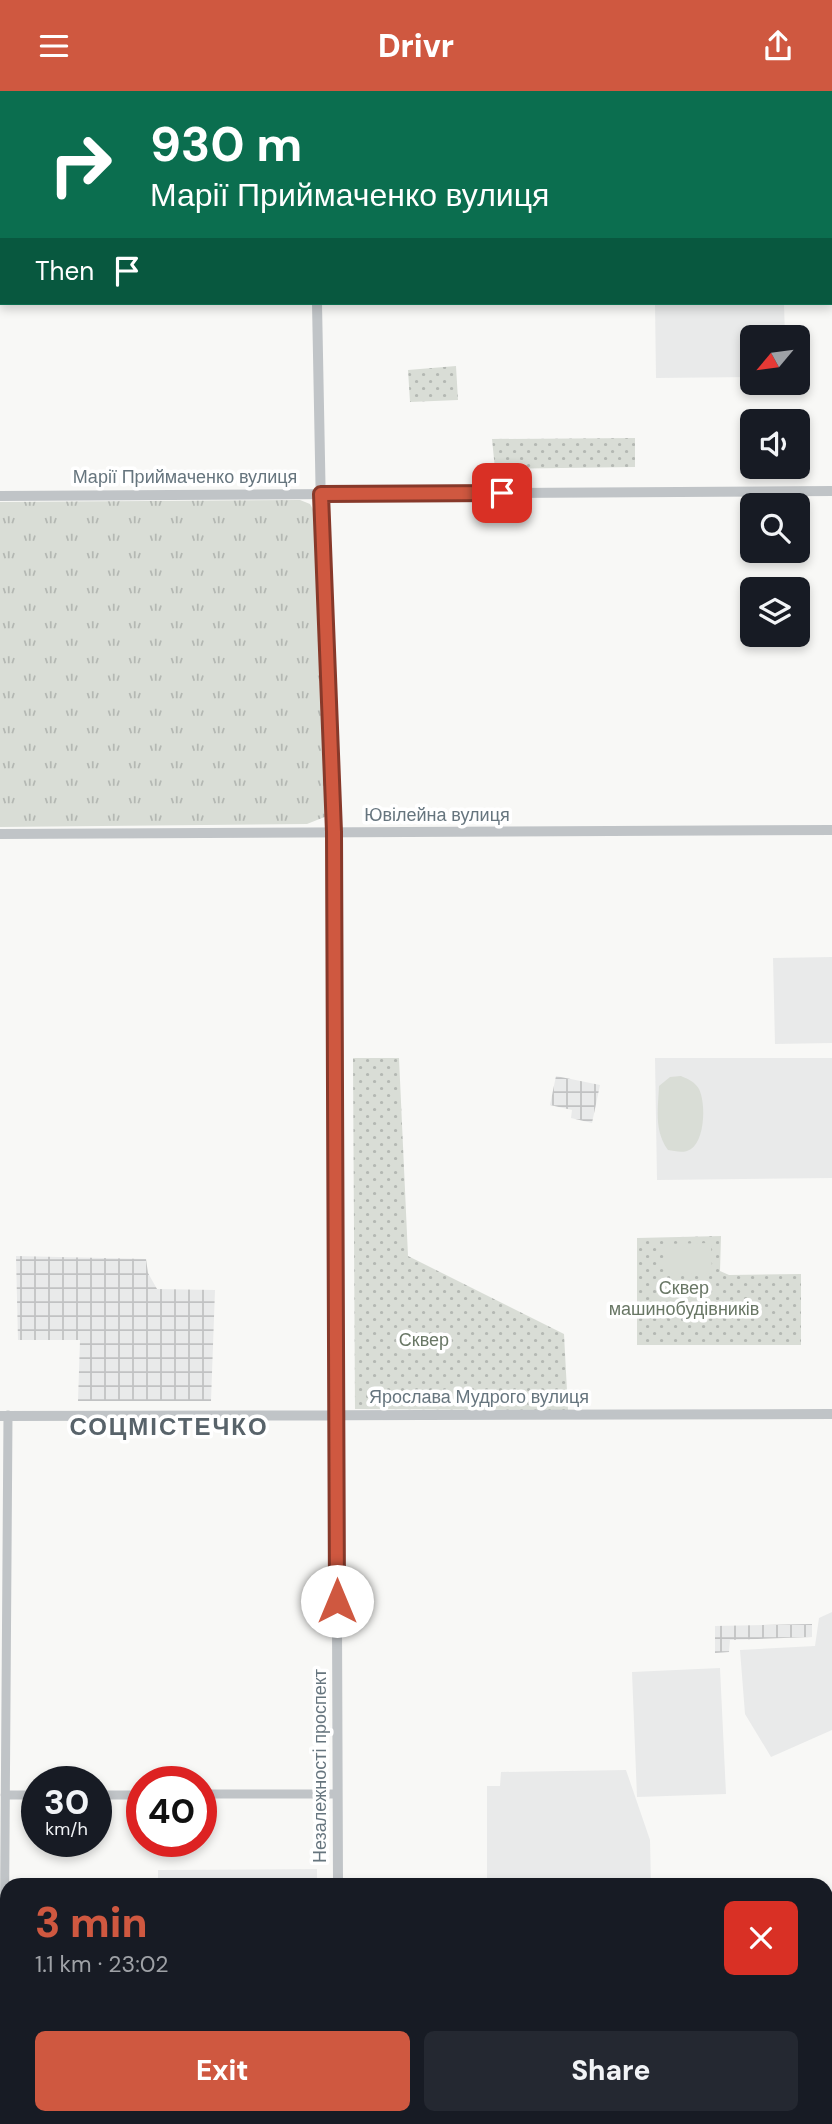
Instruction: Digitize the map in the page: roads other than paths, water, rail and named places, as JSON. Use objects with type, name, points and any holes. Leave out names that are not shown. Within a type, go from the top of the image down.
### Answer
[{"type":"street","name":"Незалежності проспект","points":[[317,305],[321,494],[334,832],[338,1878]]},
{"type":"street","name":"Марії Приймаченко вулиця","points":[[0,496],[832,491]]},
{"type":"street","name":"Ювілейна вулиця","points":[[0,834],[832,829]]},
{"type":"street","name":"Ярослава Мудрого вулиця","points":[[4,1415],[832,1414]]},
{"type":"street","points":[[2,1878],[5,1795],[2,1751],[4,1415]]},
{"type":"street","points":[[217,1794],[337,1794]]},
{"type":"street","points":[[5,1795],[21,1795]]},
{"type":"district","name":"СОЦМІСТЕЧКО","points":[[169,1427]]},
{"type":"park label","name":"Сквер машинобудівників","points":[[684,1298]]},
{"type":"park label","name":"Сквер","points":[[424,1340]]}]
